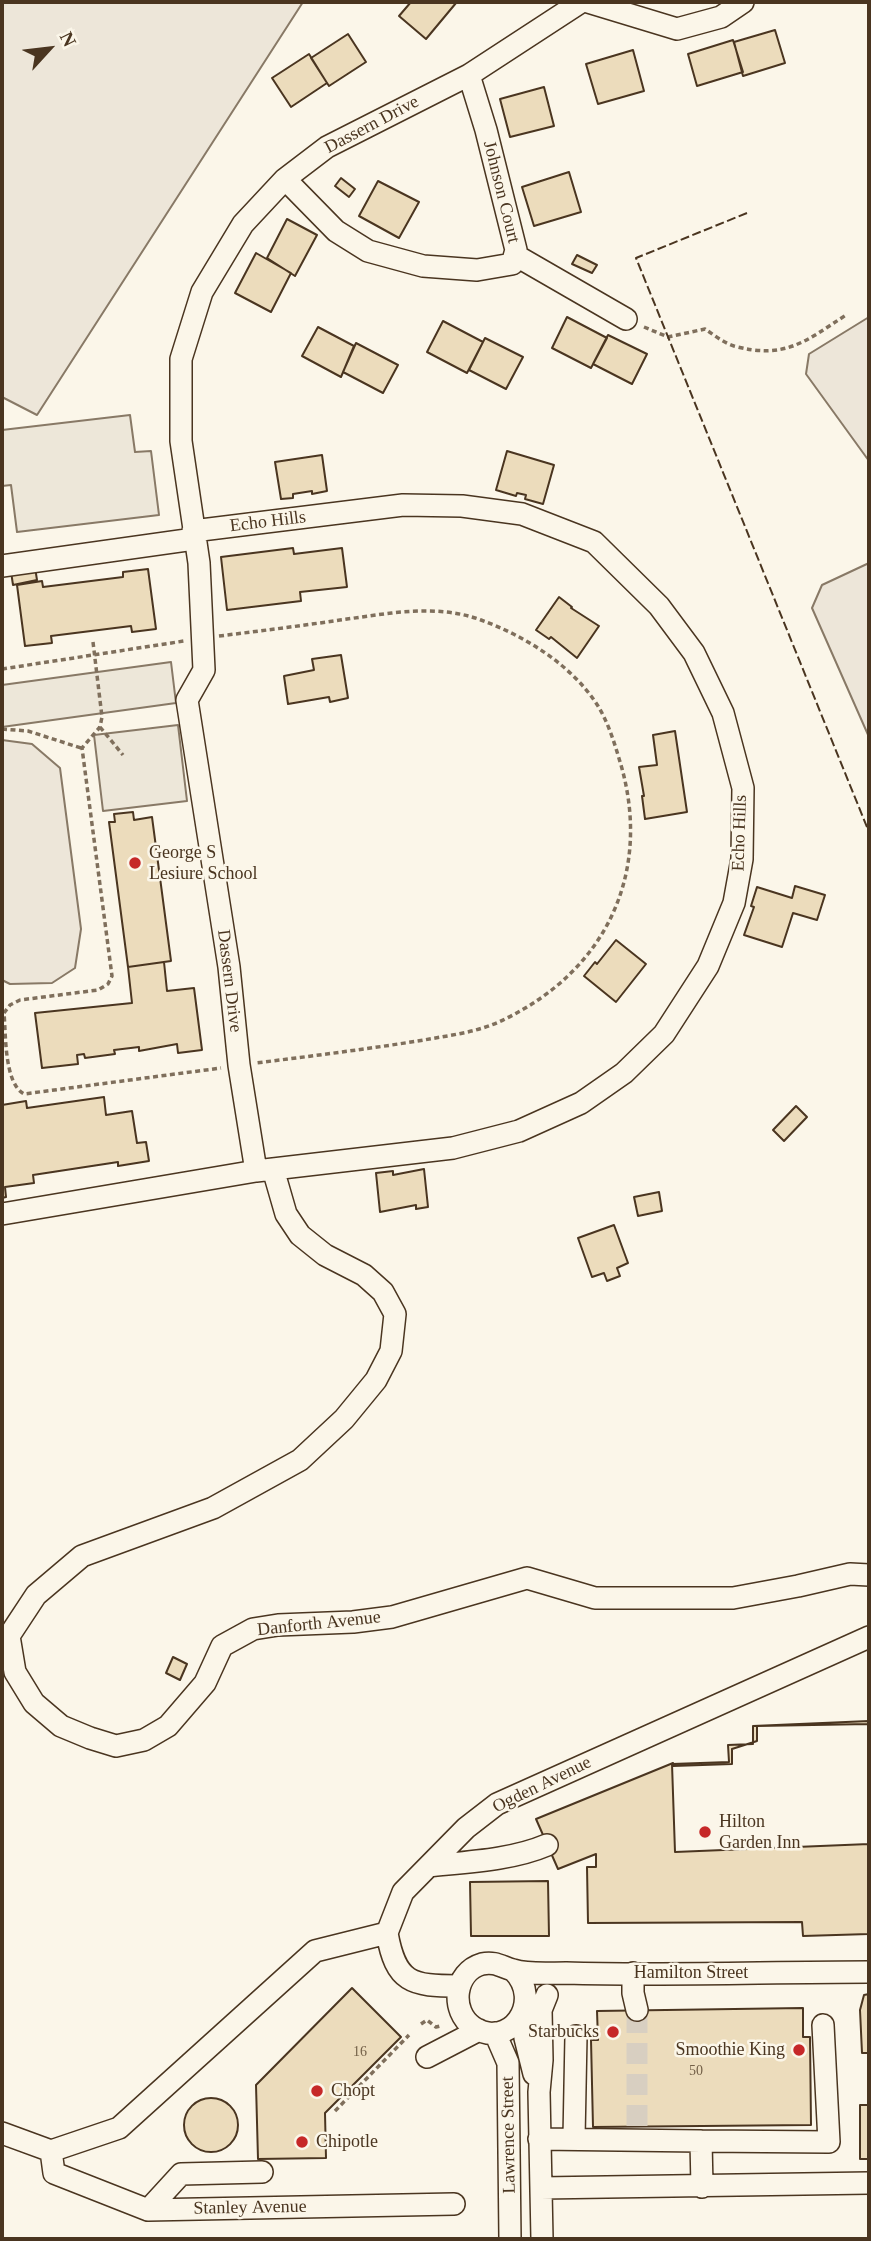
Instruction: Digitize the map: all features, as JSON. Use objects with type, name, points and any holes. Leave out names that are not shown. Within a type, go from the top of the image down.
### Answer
[{"type":"street","name":"Dassern Drive","points":[[264,1170],[240,1065],[229,967],[187,699],[204,670],[199,563],[181,441],[181,359],[202,292],[243,224],[285,179],[327,147],[469,75],[581,2]]},
{"type":"street","points":[[588,2],[677,29],[721,17],[743,2]]},
{"type":"street","name":"Johnson Court","points":[[285,179],[336,231],[368,251],[422,265],[477,271],[512,264],[516,250],[469,75]]},
{"type":"street","points":[[515,255],[626,319]]},
{"type":"street","name":"Echo Hills","points":[[194,535],[403,505],[463,506],[522,514],[594,542],[659,606],[694,653],[723,713],[743,788],[742,859],[734,903],[708,967],[664,1034],[624,1073],[581,1103],[519,1131],[453,1148],[264,1170]]},
{"type":"street","points":[[2,566],[194,535]]},
{"type":"street","points":[[2,1214],[264,1170]]},
{"type":"street","name":"Danforth Avenue","points":[[264,1170],[300,1235],[325,1255],[364,1275],[383,1292],[395,1314],[391,1351],[376,1380],[344,1419],[300,1460],[213,1507],[82,1556],[36,1595],[9,1636],[15,1672],[34,1703],[61,1726],[116,1745],[144,1740],[168,1726],[205,1683],[222,1646],[253,1629],[392,1617],[527,1578],[595,1598],[733,1598],[850,1574],[869,1575]]},
{"type":"street","name":"Ogden Avenue","points":[[387,1933],[403,1892],[466,1828],[497,1804],[869,1637]]},
{"type":"street","points":[[429,1866],[476,1861],[547,1845]]},
{"type":"street","points":[[2,2133],[51,2151],[118,2128],[315,1951],[387,1933],[391,1956],[400,1972],[412,1981],[430,1986],[459,1986]]},
{"type":"street","points":[[471,2026],[459,2010],[459,1986],[472,1969],[482,1964],[503,1965],[513,1970],[524,1986],[525,2038],[539,2092]]},
{"type":"street","name":"Hamilton Street","points":[[513,1970],[586,1973],[869,1972]]},
{"type":"street","points":[[471,2026],[510,2028],[526,2007],[586,1973]]},
{"type":"street","points":[[633,1973],[633,1993],[637,2010]]},
{"type":"street","points":[[539,2092],[542,2060],[541,2010],[547,1996]]},
{"type":"street","points":[[539,2139],[634,2133],[701,2141],[829,2142],[822,2025]]},
{"type":"street","points":[[427,2057],[449,2052],[471,2026]]},
{"type":"street","name":"Lawrence Street","points":[[471,2026],[508,2063],[510,2239]]},
{"type":"street","points":[[574,2138],[576,2036]]},
{"type":"street","name":"Lawrence Street","points":[[539,2092],[542,2239]]},
{"type":"street","points":[[701,2141],[702,2187]]},
{"type":"street","name":"Stanley Avenue","points":[[51,2151],[54,2173],[148,2210],[454,2204]]},
{"type":"street","points":[[148,2210],[181,2174],[262,2172]]},
{"type":"street","points":[[541,2188],[869,2183]]},
{"type":"path","points":[[626,319],[668,337],[705,329],[732,346],[780,352],[804,342],[846,315]]},
{"type":"path","points":[[2,669],[94,655],[202,639],[400,612],[443,610],[479,619],[513,633],[540,649],[574,677],[597,706],[613,739],[628,788],[630,851],[623,888],[613,917],[596,945],[564,979],[533,1004],[504,1020],[461,1034],[24,1094],[16,1089],[11,1078],[4,1013],[10,1005],[20,1000],[99,990],[108,984],[112,976],[82,748],[100,727],[102,717],[94,655],[93,642]]},
{"type":"path","points":[[100,727],[123,755]]},
{"type":"path","points":[[2,729],[27,732],[82,748]]},
{"type":"path","points":[[2,1079],[11,1078]]},
{"type":"path","points":[[421,2024],[427,2020],[438,2027],[471,2026]]},
{"type":"path","points":[[335,2112],[408,2035]]},
{"type":"shaded area","points":[[2,2],[303,2],[37,415],[2,397]]},
{"type":"shaded area","points":[[869,317],[869,461],[806,374],[809,354]]},
{"type":"shaded area","points":[[130,415],[135,452],[151,451],[159,515],[17,532],[11,485],[2,486],[2,430]]},
{"type":"shaded area","points":[[869,563],[869,737],[812,608],[822,585]]},
{"type":"shaded area","points":[[171,662],[176,703],[2,727],[2,685]]},
{"type":"shaded area","points":[[178,725],[187,801],[103,811],[94,735]]},
{"type":"shaded area","points":[[2,740],[32,744],[60,768],[81,929],[75,968],[52,983],[10,984],[2,980]]},
{"type":"building","points":[[411,2],[456,3],[426,39],[399,16]]},
{"type":"building","points":[[775,30],[785,63],[743,76],[734,42]]},
{"type":"building","points":[[348,34],[366,62],[329,86],[311,58]]},
{"type":"building","points":[[733,40],[743,72],[697,86],[688,54]]},
{"type":"building","points":[[633,50],[644,91],[598,104],[586,64]]},
{"type":"building","points":[[309,54],[327,83],[291,107],[272,78]]},
{"type":"building","points":[[544,87],[554,126],[510,137],[500,99]]},
{"type":"building","points":[[569,172],[581,212],[534,226],[522,187]]},
{"type":"building","points":[[341,178],[355,189],[349,197],[335,186]]},
{"type":"building","points":[[378,181],[419,202],[399,238],[359,216]]},
{"type":"building","points":[[287,219],[317,235],[295,276],[267,258]]},
{"type":"building","points":[[256,253],[291,273],[271,312],[235,293]]},
{"type":"building","points":[[577,255],[597,265],[592,273],[572,264]]},
{"type":"building","points":[[567,317],[607,338],[591,368],[552,348]]},
{"type":"building","points":[[443,321],[483,342],[467,373],[427,352]]},
{"type":"building","points":[[318,327],[354,346],[341,377],[302,356]]},
{"type":"building","points":[[608,335],[647,354],[632,384],[593,364]]},
{"type":"building","points":[[485,338],[523,357],[506,389],[469,370]]},
{"type":"building","points":[[356,343],[398,365],[383,393],[343,372]]},
{"type":"building","points":[[507,451],[554,465],[543,504],[525,499],[526,495],[517,493],[516,496],[496,490]]},
{"type":"building","points":[[322,455],[327,491],[293,494],[293,498],[281,499],[275,462]]},
{"type":"building","points":[[293,548],[294,554],[342,548],[347,587],[300,592],[301,601],[227,610],[221,557]]},
{"type":"building","points":[[34,561],[37,580],[13,585],[10,565]]},
{"type":"building","points":[[148,569],[156,629],[132,632],[131,626],[51,636],[52,643],[25,646],[17,585],[42,581],[43,587],[123,577],[123,572]]},
{"type":"building","points":[[559,597],[599,626],[577,658],[551,637],[549,639],[536,630]]},
{"type":"building","points":[[341,655],[348,698],[330,702],[329,697],[288,704],[284,676],[314,670],[312,659]]},
{"type":"building","points":[[675,731],[687,812],[645,819],[639,767],[657,765],[653,735]]},
{"type":"building","points":[[133,812],[134,820],[152,817],[171,961],[128,967],[109,822],[115,822],[114,814]]},
{"type":"building","points":[[795,886],[825,895],[817,920],[793,913],[782,947],[744,935],[754,907],[751,906],[757,887],[792,898]]},
{"type":"building","points":[[616,940],[646,964],[616,1002],[584,976]]},
{"type":"building","points":[[164,962],[167,991],[194,988],[202,1050],[178,1053],[177,1044],[139,1051],[139,1047],[85,1058],[84,1054],[77,1055],[78,1064],[42,1068],[35,1013],[132,1003],[128,967]]},
{"type":"building","points":[[104,1097],[106,1115],[132,1111],[137,1143],[146,1142],[149,1161],[118,1166],[118,1162],[33,1175],[34,1183],[5,1187],[6,1197],[2,1198],[2,1105],[26,1101],[27,1108]]},
{"type":"building","points":[[796,1106],[807,1117],[784,1141],[773,1130]]},
{"type":"building","points":[[424,1169],[428,1207],[416,1209],[416,1205],[380,1212],[376,1173],[393,1171],[393,1175]]},
{"type":"building","points":[[659,1192],[662,1211],[638,1216],[634,1197]]},
{"type":"building","points":[[614,1225],[628,1263],[617,1268],[620,1276],[607,1281],[604,1273],[592,1277],[578,1238]]},
{"type":"building","points":[[173,1657],[187,1664],[180,1680],[166,1673]]},
{"type":"building","points":[[869,1721],[869,1844],[675,1852],[672,1764],[729,1762],[728,1745],[753,1744],[753,1726]]},
{"type":"building","name":"Hilton Garden Inn","points":[[869,1724],[869,1934],[803,1936],[802,1922],[588,1923],[587,1867],[596,1867],[596,1854],[558,1869],[536,1819],[673,1763],[673,1766],[732,1764],[732,1749],[757,1741],[757,1726]]},
{"type":"building","points":[[548,1881],[549,1936],[471,1936],[470,1882]]},
{"type":"building","points":[[352,1988],[401,2037],[325,2113],[326,2158],[258,2159],[256,2085]]},
{"type":"building","points":[[869,1994],[869,2053],[862,2053],[860,2010],[864,1995]]},
{"type":"building","points":[[803,2008],[803,2037],[810,2037],[811,2125],[593,2127],[591,2040],[598,2040],[597,2011]]},
{"type":"building","points":[[211,2098],[230,2106],[238,2125],[230,2144],[211,2152],[192,2144],[184,2125],[192,2106]]},
{"type":"building","points":[[860,2105],[869,2105],[869,2159],[860,2159]]},
{"type":"tunnel","points":[[637,2010],[637,2126]]},
{"type":"fence","points":[[747,213],[636,258],[869,832]]},
{"type":"place","name":"George S Lesiure School","points":[[135,863]]},
{"type":"place","name":"Hilton Garden Inn","points":[[705,1832]]},
{"type":"place","name":"Starbucks","points":[[613,2032]]},
{"type":"place","name":"Smoothie King","points":[[799,2050]]},
{"type":"place","name":"Chopt","points":[[317,2091]]},
{"type":"place","name":"Chipotle","points":[[302,2142]]}]
